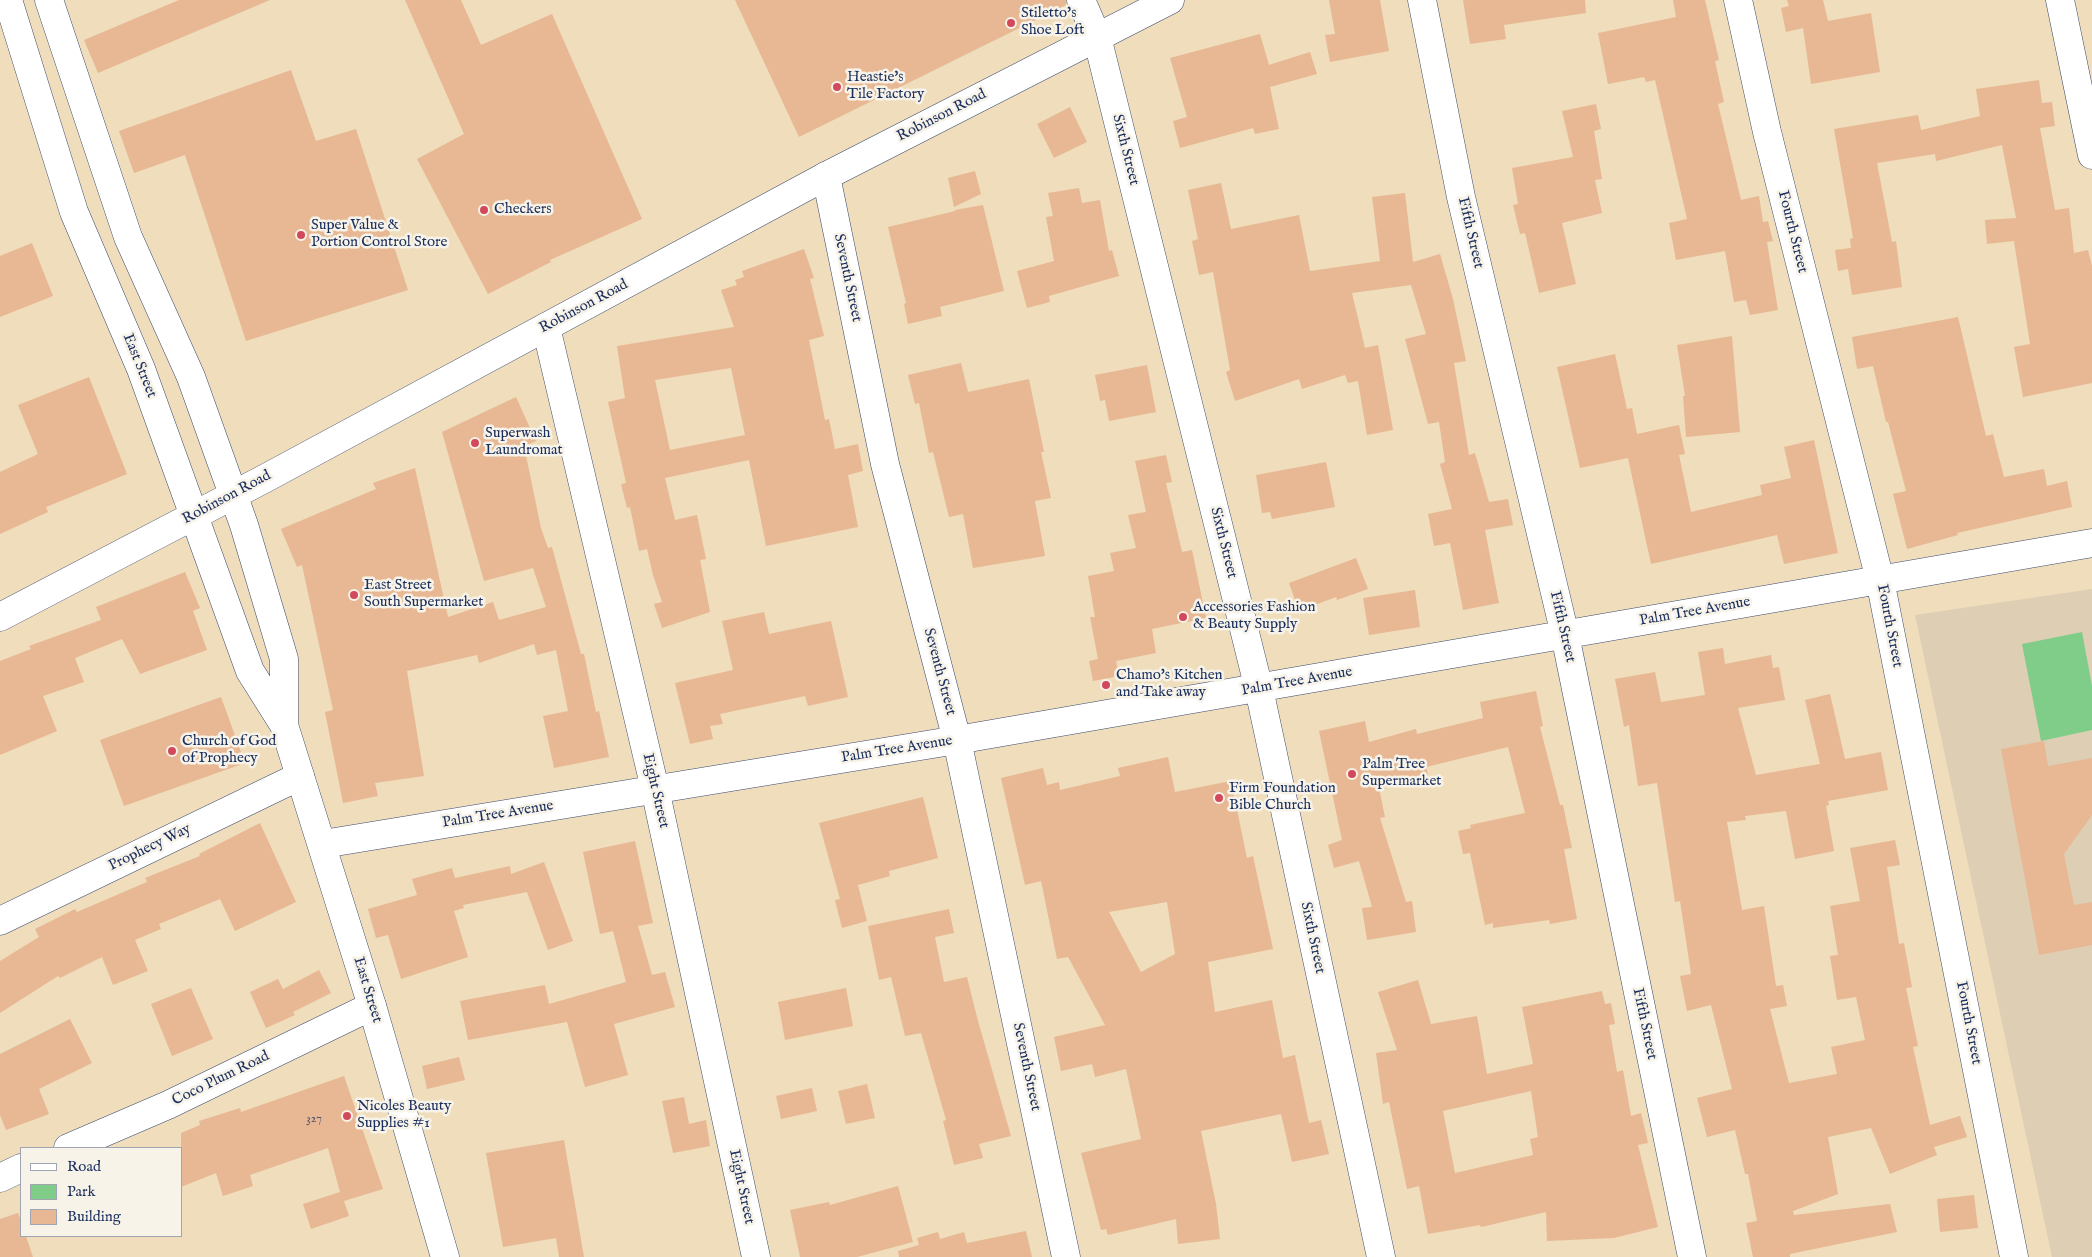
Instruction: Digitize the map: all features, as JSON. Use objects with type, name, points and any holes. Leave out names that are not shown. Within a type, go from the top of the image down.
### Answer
[{"type":"street","name":"East Street","points":[[8,0],[74,212],[141,369],[250,671],[284,725],[372,1006],[445,1257]]},
{"type":"street","name":"East Street","points":[[50,0],[128,237],[191,377],[234,495],[284,659],[284,725]]},
{"type":"street","name":"Sixth Street","points":[[1081,0],[1097,37],[1259,689],[1380,1257]]},
{"type":"street","name":"Robinson Road","points":[[0,617],[195,516],[826,176],[1170,0]]},
{"type":"street","name":"Fifth Street","points":[[1422,0],[1462,197],[1565,634],[1692,1257]]},
{"type":"street","name":"Fourth Street","points":[[1738,0],[1767,132],[1880,580],[2014,1257]]},
{"type":"street","points":[[2060,0],[2092,155]]},
{"type":"street","name":"Seventh Street","points":[[826,176],[885,464],[957,740],[1066,1257]]},
{"type":"street","name":"Eight Street","points":[[546,327],[655,789],[756,1257]]},
{"type":"street","name":"Palm Tree Avenue","points":[[322,844],[1259,689],[2092,543]]},
{"type":"street","name":"Prophecy Way","points":[[0,921],[300,776]]},
{"type":"street","name":"Coco Plum Road","points":[[70,1147],[168,1105],[372,1006]]},
{"type":"street","points":[[0,1178],[20,1168]]},
{"type":"shaded area","points":[[2092,589],[2092,1257],[2052,1257],[1915,615]]},
{"type":"green space","points":[[2082,632],[2092,686],[2092,730],[2041,741],[2022,644]]},
{"type":"building","points":[[179,0],[270,0],[98,73],[84,40]]},
{"type":"building","points":[[405,0],[461,0],[481,45],[552,14],[642,219],[550,260],[551,262],[488,294],[417,159],[464,134]]},
{"type":"building","name":"Heastie's Tile Factory","points":[[735,0],[1066,0],[1066,5],[799,137]]},
{"type":"building","points":[[1329,0],[1380,0],[1389,51],[1330,62],[1325,35],[1335,34]]},
{"type":"building","points":[[1463,0],[1585,0],[1586,13],[1504,25],[1506,39],[1470,44]]},
{"type":"building","points":[[1673,0],[1705,0],[1719,60],[1715,61],[1724,102],[1718,104],[1741,200],[1759,196],[1763,222],[1768,221],[1773,241],[1767,242],[1778,310],[1750,315],[1746,300],[1734,302],[1725,251],[1676,260],[1669,223],[1687,219],[1655,80],[1646,82],[1644,77],[1608,84],[1598,33],[1676,17]]},
{"type":"building","points":[[1787,0],[1823,0],[1828,21],[1871,13],[1880,72],[1811,84],[1803,28],[1786,32],[1781,8],[1789,6]]},
{"type":"building","points":[[1260,34],[1269,65],[1310,52],[1317,74],[1270,87],[1279,129],[1255,134],[1253,128],[1180,148],[1173,121],[1187,117],[1170,58]]},
{"type":"building","name":"Super Value & Portion Control Store","points":[[291,70],[316,141],[356,129],[408,290],[246,341],[185,155],[134,173],[119,131]]},
{"type":"building","points":[[2039,80],[2042,103],[2052,102],[2055,126],[2040,128],[2055,210],[2069,208],[2074,253],[2088,250],[2092,266],[2092,383],[2023,397],[2014,347],[2030,344],[2014,241],[1987,244],[1985,220],[2016,218],[2002,145],[1936,161],[1935,154],[1877,163],[1892,242],[1896,241],[1902,287],[1852,295],[1848,269],[1838,271],[1835,250],[1851,248],[1850,239],[1853,238],[1834,129],[1918,115],[1921,130],[1980,116],[1976,89]]},
{"type":"building","points":[[1596,104],[1601,129],[1594,131],[1602,179],[1595,180],[1602,213],[1562,223],[1576,284],[1539,293],[1525,233],[1520,234],[1513,205],[1518,204],[1512,168],[1573,157],[1562,111]]},
{"type":"building","points":[[1070,107],[1087,142],[1054,158],[1037,124]]},
{"type":"building","points":[[975,171],[981,194],[954,207],[948,178]]},
{"type":"building","points":[[1221,183],[1231,229],[1299,215],[1310,271],[1380,261],[1372,197],[1405,193],[1413,262],[1440,254],[1453,299],[1466,361],[1454,363],[1469,455],[1475,453],[1489,502],[1508,499],[1513,525],[1485,530],[1499,603],[1463,610],[1450,543],[1434,546],[1428,514],[1452,509],[1440,464],[1445,462],[1439,422],[1428,424],[1405,339],[1426,334],[1411,285],[1352,293],[1365,348],[1378,345],[1393,430],[1367,435],[1358,381],[1348,383],[1345,375],[1302,389],[1299,379],[1235,401],[1226,372],[1230,370],[1213,272],[1199,275],[1192,241],[1198,239],[1188,190]]},
{"type":"building","points":[[1079,188],[1082,203],[1100,200],[1109,251],[1112,250],[1119,276],[1049,296],[1050,302],[1027,308],[1017,271],[1054,261],[1046,217],[1053,216],[1048,193]]},
{"type":"building","points":[[983,205],[1004,291],[940,307],[942,316],[908,324],[904,304],[906,303],[888,227]]},
{"type":"building","points":[[32,243],[53,296],[0,317],[0,256]]},
{"type":"building","points":[[804,249],[814,278],[810,279],[824,336],[809,340],[825,420],[829,419],[835,449],[858,444],[863,471],[848,475],[858,527],[766,546],[749,460],[665,478],[675,520],[697,515],[706,559],[700,560],[710,612],[662,628],[654,604],[662,602],[647,549],[639,551],[630,507],[627,508],[621,484],[626,483],[608,402],[625,398],[617,346],[734,327],[721,290],[737,285],[735,280],[744,277],[742,271]],"holes":[[[731,368],[745,435],[670,450],[655,380]]]},
{"type":"building","points":[[1958,317],[1986,436],[1993,434],[2004,477],[2044,469],[2047,486],[2067,481],[2072,507],[1957,533],[1958,535],[1907,549],[1893,494],[1906,491],[1888,422],[1886,422],[1873,366],[1857,369],[1852,337]]},
{"type":"building","points":[[1732,336],[1740,432],[1686,437],[1683,396],[1685,396],[1677,345]]},
{"type":"building","points":[[1615,354],[1627,409],[1632,408],[1637,434],[1679,425],[1685,454],[1679,455],[1691,512],[1762,495],[1760,485],[1791,478],[1784,447],[1814,440],[1838,553],[1784,564],[1777,535],[1651,564],[1628,458],[1580,468],[1557,367]]},
{"type":"building","points":[[961,363],[968,392],[1029,379],[1051,498],[1035,501],[1045,556],[973,568],[963,514],[949,517],[933,452],[929,453],[919,403],[915,404],[908,375]]},
{"type":"building","points":[[1147,365],[1156,412],[1109,421],[1105,400],[1100,401],[1095,375]]},
{"type":"building","points":[[89,377],[127,474],[46,507],[48,512],[0,534],[0,472],[38,454],[18,405]]},
{"type":"building","points":[[516,397],[536,441],[524,446],[541,528],[548,548],[552,547],[581,654],[584,654],[596,712],[599,711],[609,757],[554,768],[543,716],[568,711],[556,650],[537,655],[534,644],[479,663],[477,655],[407,671],[424,776],[375,783],[378,796],[343,803],[325,712],[333,710],[302,565],[297,567],[281,529],[376,489],[373,483],[415,468],[448,617],[493,602],[499,620],[546,607],[533,568],[484,581],[442,432]]},
{"type":"building","points":[[1166,455],[1172,482],[1166,483],[1182,552],[1192,550],[1206,618],[1152,629],[1156,653],[1116,661],[1119,676],[1093,681],[1089,661],[1098,659],[1090,617],[1095,617],[1088,576],[1114,571],[1110,553],[1136,548],[1128,515],[1146,512],[1135,461]]},
{"type":"building","points":[[1326,462],[1335,507],[1272,519],[1270,512],[1262,513],[1256,475]]},
{"type":"building","points":[[1356,558],[1368,589],[1337,600],[1336,597],[1299,611],[1289,583]]},
{"type":"building","points":[[185,572],[200,608],[193,611],[207,650],[140,674],[122,639],[75,658],[84,682],[43,696],[57,731],[0,755],[0,661],[31,649],[29,646],[101,620],[96,607]]},
{"type":"building","points":[[1415,590],[1420,627],[1369,635],[1363,598]]},
{"type":"building","points":[[764,612],[769,634],[831,621],[848,697],[808,706],[805,696],[720,714],[723,724],[710,726],[713,739],[690,744],[675,683],[733,670],[722,621]]},
{"type":"building","points":[[1723,648],[1725,664],[1771,655],[1773,668],[1779,667],[1785,700],[1738,708],[1756,775],[1820,764],[1805,700],[1830,694],[1845,759],[1881,752],[1888,790],[1828,801],[1829,805],[1826,806],[1834,851],[1795,859],[1786,811],[1745,816],[1746,820],[1727,822],[1742,910],[1764,906],[1776,986],[1783,985],[1787,1006],[1770,1009],[1789,1083],[1837,1074],[1831,1047],[1865,1040],[1856,997],[1837,1000],[1830,956],[1838,955],[1830,906],[1860,901],[1850,848],[1895,840],[1900,865],[1887,867],[1899,944],[1904,943],[1912,987],[1906,988],[1918,1046],[1913,1047],[1930,1125],[1960,1116],[1967,1137],[1934,1147],[1937,1155],[1890,1174],[1871,1128],[1828,1137],[1838,1194],[1793,1211],[1794,1215],[1890,1204],[1897,1232],[1790,1254],[1790,1257],[1753,1257],[1746,1223],[1757,1221],[1748,1174],[1745,1174],[1735,1130],[1707,1137],[1697,1098],[1732,1089],[1711,1005],[1687,1011],[1680,976],[1691,974],[1680,901],[1675,902],[1657,783],[1638,786],[1629,725],[1624,727],[1615,679],[1655,672],[1661,702],[1705,695],[1698,652]]},
{"type":"building","points":[[1536,691],[1543,726],[1540,727],[1560,805],[1563,805],[1572,848],[1564,849],[1577,919],[1550,924],[1549,920],[1493,928],[1493,923],[1485,925],[1470,853],[1463,854],[1458,831],[1471,828],[1470,825],[1525,813],[1508,747],[1426,767],[1428,774],[1379,788],[1385,817],[1380,818],[1406,902],[1412,901],[1416,932],[1367,940],[1362,908],[1372,907],[1359,861],[1334,868],[1328,845],[1342,840],[1319,731],[1365,721],[1369,742],[1416,729],[1417,734],[1483,718],[1480,702]]},
{"type":"building","name":"Church of God of Prophecy","points":[[221,697],[245,763],[124,806],[100,740]]},
{"type":"building","points":[[2044,741],[2048,766],[2092,758],[2092,815],[2064,854],[2074,905],[2092,902],[2092,945],[2039,955],[2001,749]]},
{"type":"building","points":[[1168,757],[1175,792],[1231,781],[1247,858],[1253,856],[1273,949],[1208,962],[1215,1012],[1272,1000],[1283,1058],[1295,1055],[1309,1123],[1321,1120],[1329,1154],[1292,1162],[1281,1114],[1201,1131],[1216,1204],[1220,1239],[1178,1244],[1176,1219],[1108,1235],[1106,1229],[1101,1230],[1081,1153],[1141,1139],[1126,1069],[1095,1077],[1092,1064],[1061,1071],[1054,1037],[1105,1025],[1068,957],[1057,959],[1041,881],[1025,885],[1001,778],[1043,768],[1047,785],[1059,782],[1060,790],[1120,776],[1118,768]],"holes":[[[1167,902],[1175,954],[1141,972],[1109,912]]]},
{"type":"building","points":[[923,797],[938,858],[889,871],[890,876],[858,885],[867,921],[842,928],[835,900],[840,899],[819,823]]},
{"type":"building","points":[[260,823],[296,902],[235,931],[220,899],[159,924],[161,929],[135,940],[148,971],[113,985],[102,957],[60,978],[58,976],[0,1013],[0,961],[39,937],[35,929],[75,909],[77,912],[147,882],[145,878],[200,856],[199,854]]},
{"type":"building","points":[[635,841],[653,923],[638,926],[652,975],[665,972],[675,1007],[614,1024],[628,1075],[585,1087],[567,1022],[468,1040],[460,1001],[545,985],[549,1004],[626,982],[613,931],[600,934],[583,852]]},
{"type":"building","points":[[544,862],[573,941],[548,950],[527,892],[463,905],[464,908],[454,911],[468,957],[401,979],[388,935],[376,938],[368,909],[417,895],[412,879],[452,868],[455,878],[510,866],[511,874]]},
{"type":"building","points":[[949,909],[954,933],[935,937],[944,982],[967,977],[1011,1136],[979,1144],[983,1158],[954,1165],[943,1121],[946,1120],[921,1033],[905,1036],[891,977],[879,980],[868,926]]},
{"type":"building","points":[[319,970],[331,993],[293,1012],[295,1015],[266,1028],[250,992],[278,979],[283,989]]},
{"type":"building","points":[[1418,980],[1431,1024],[1477,1016],[1487,1074],[1533,1064],[1522,1007],[1602,991],[1605,1004],[1611,1003],[1615,1024],[1609,1025],[1617,1072],[1623,1070],[1631,1116],[1641,1113],[1648,1143],[1638,1145],[1658,1227],[1614,1238],[1547,1241],[1546,1212],[1481,1227],[1480,1225],[1428,1234],[1419,1186],[1407,1189],[1389,1102],[1383,1104],[1376,1053],[1397,1050],[1378,992]],"holes":[[[1531,1091],[1538,1137],[1530,1139],[1533,1155],[1455,1173],[1443,1111]]]},
{"type":"building","points":[[191,988],[213,1039],[172,1056],[151,1004]]},
{"type":"building","points":[[846,988],[853,1026],[785,1040],[778,1002]]},
{"type":"building","points":[[70,1019],[92,1063],[39,1089],[49,1114],[6,1130],[0,1115],[0,1054]]},
{"type":"building","points":[[459,1057],[465,1080],[427,1089],[422,1066]]},
{"type":"building","points":[[344,1076],[383,1189],[344,1201],[349,1216],[311,1229],[303,1204],[340,1192],[328,1148],[250,1175],[253,1186],[223,1196],[216,1173],[182,1187],[181,1133],[200,1125],[199,1121],[240,1108],[241,1112]]},
{"type":"building","points":[[867,1084],[875,1118],[846,1124],[838,1091]]},
{"type":"building","points":[[812,1088],[817,1111],[781,1119],[776,1096]]},
{"type":"building","points":[[684,1097],[689,1124],[706,1120],[710,1146],[673,1153],[662,1101]]},
{"type":"building","points":[[564,1140],[584,1257],[559,1257],[556,1238],[503,1247],[486,1153]]},
{"type":"building","points":[[898,1186],[913,1242],[857,1257],[800,1257],[790,1210],[829,1202],[830,1205]]},
{"type":"building","points":[[1974,1195],[1978,1228],[1940,1232],[1937,1199]]},
{"type":"building","points":[[18,1213],[20,1218],[20,1237],[26,1237],[33,1257],[0,1257],[0,1219]]},
{"type":"building","points":[[1026,1231],[1032,1257],[899,1257],[898,1251],[919,1245],[917,1238],[938,1232],[940,1239],[964,1232],[967,1243]]},
{"type":"place","name":"Stiletto's Shoe Loft","points":[[1011,23]]},
{"type":"place","name":"Heastie's Tile Factory","points":[[837,87]]},
{"type":"place","name":"Checkers","points":[[484,210]]},
{"type":"place","name":"Super Value & Portion Control Store","points":[[301,235]]},
{"type":"place","name":"Superwash Laundromat","points":[[475,443]]},
{"type":"place","name":"East Street South Supermarket","points":[[354,595]]},
{"type":"place","name":"Accessories Fashion & Beauty Supply","points":[[1183,617]]},
{"type":"place","name":"Chamo's Kitchen and Take away","points":[[1106,685]]},
{"type":"place","name":"Church of God of Prophecy","points":[[172,751]]},
{"type":"place","name":"Palm Tree Supermarket","points":[[1352,774]]},
{"type":"place","name":"Firm Foundation Bible Church","points":[[1219,798]]},
{"type":"place","name":"Nicoles Beauty Supplies #1","points":[[347,1116]]}]
